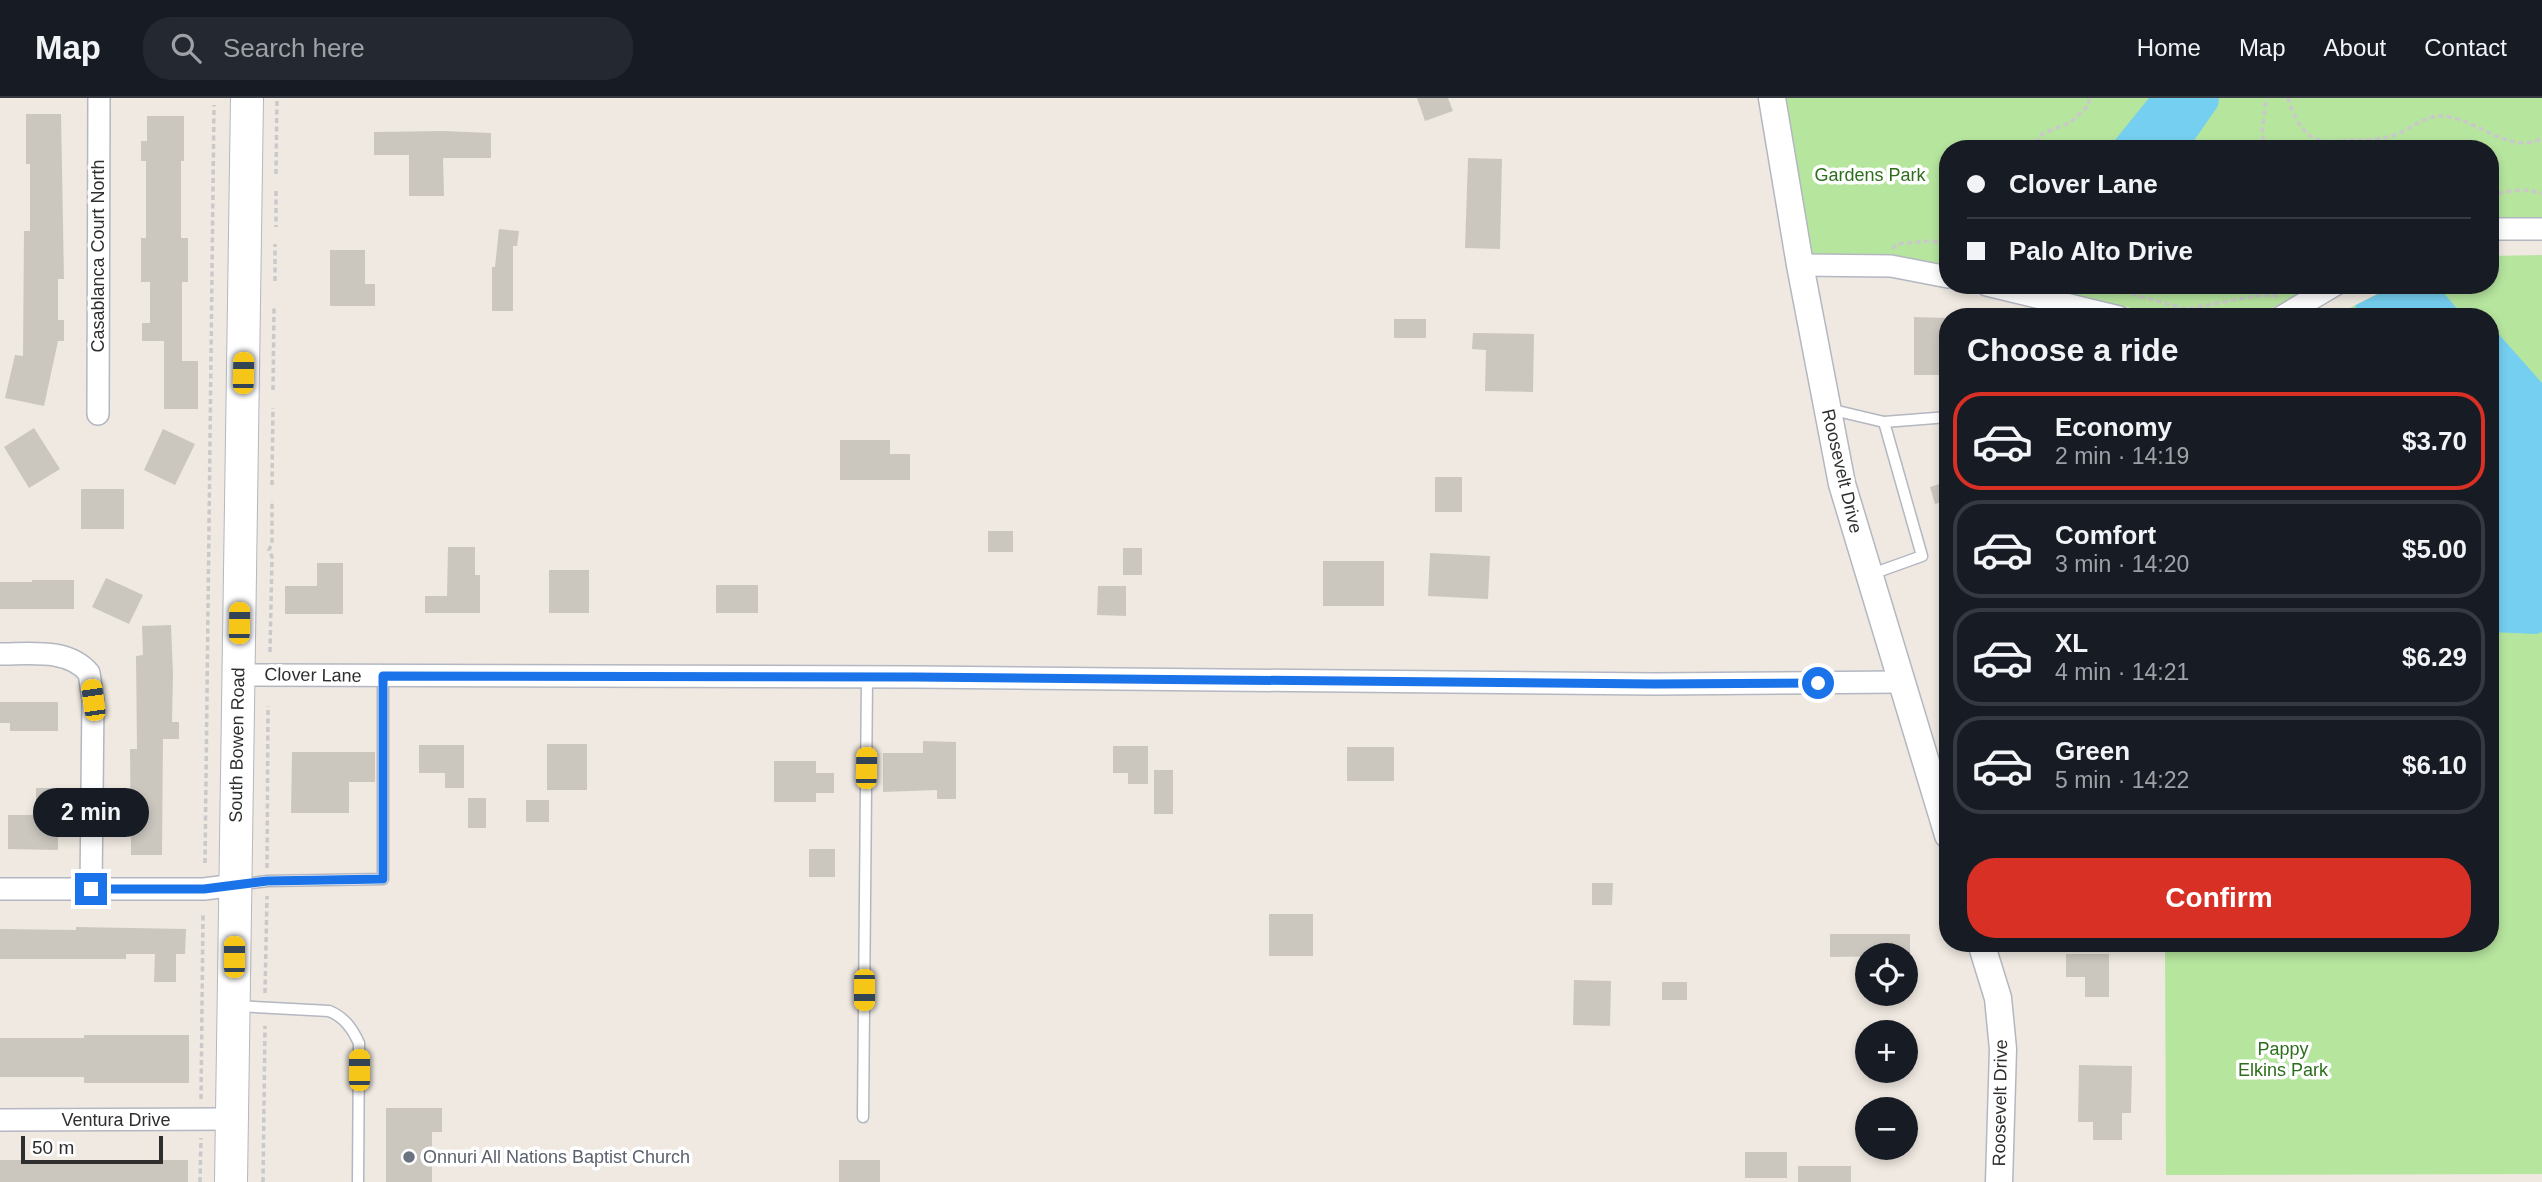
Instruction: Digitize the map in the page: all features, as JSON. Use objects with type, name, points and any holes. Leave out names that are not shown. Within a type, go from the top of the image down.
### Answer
[{"type":"main road","name":"South Bowen Road","points":[[232,1182],[247,98]]},
{"type":"street","name":"Casablanca Court North","points":[[98,414],[99,98]]},
{"type":"street","name":"Roosevelt Drive","points":[[1772,98],[1800,265],[1842,484],[1939,806]]},
{"type":"street","points":[[2499,229],[2542,229]]},
{"type":"street","points":[[1800,265],[1891,266],[1939,275]]},
{"type":"street","points":[[2024,294],[2082,308]]},
{"type":"street","points":[[2297,308],[2321,294]]},
{"type":"street","points":[[0,654],[55,655],[70,658],[89,673],[93,700],[91,889]]},
{"type":"street","name":"Clover Lane","points":[[239,675],[1654,684],[1900,682]]},
{"type":"street","points":[[0,889],[204,889],[235,885]]},
{"type":"street","name":"Roosevelt Drive","points":[[1984,952],[1998,998],[2003,1049],[1999,1182]]},
{"type":"street","name":"Ventura Drive","points":[[0,1120],[232,1119]]},
{"type":"lane","points":[[1828,408],[1884,422],[1939,418]]},
{"type":"lane","points":[[1869,575],[1922,556],[1884,422]]},
{"type":"lane","points":[[235,885],[267,881],[383,879],[383,676]]},
{"type":"lane","points":[[863,1117],[867,677]]},
{"type":"lane","points":[[234,1006],[329,1011],[340,1016],[354,1031],[359,1043],[358,1182]]},
{"type":"path","points":[[276,174],[277,98]]},
{"type":"path","points":[[2037,140],[2042,134],[2071,122],[2089,105],[2089,98]]},
{"type":"path","points":[[2263,140],[2266,98]]},
{"type":"path","points":[[2288,98],[2300,126],[2321,140]]},
{"type":"path","points":[[205,863],[214,104]]},
{"type":"path","points":[[2368,140],[2395,135],[2436,116],[2469,123],[2518,144],[2529,144],[2542,139]]},
{"type":"path","points":[[2499,193],[2535,190],[2542,194]]},
{"type":"path","points":[[276,191],[276,228]]},
{"type":"path","points":[[1892,252],[1896,244],[1939,242]]},
{"type":"path","points":[[275,244],[275,281]]},
{"type":"path","points":[[2132,294],[2182,308]]},
{"type":"path","points":[[2191,308],[2261,295],[2311,300]]},
{"type":"path","points":[[273,390],[274,308]]},
{"type":"path","points":[[272,485],[273,408]]},
{"type":"path","points":[[270,652],[272,557],[269,550],[272,543],[272,500]]},
{"type":"path","points":[[267,867],[268,706]]},
{"type":"path","points":[[265,995],[267,894]]},
{"type":"path","points":[[201,1101],[203,915]]},
{"type":"path","points":[[263,1182],[265,1026]]},
{"type":"path","points":[[200,1182],[201,1138]]},
{"type":"green space","name":"Gardens Park","points":[[1778,98],[2542,98],[2542,224],[2499,226],[2499,140],[1939,140],[1939,269],[1806,257]]},
{"type":"green space","name":"Pappy Elkins Park","points":[[2542,255],[2542,1174],[2166,1175],[2165,952],[2499,952],[2499,308],[2350,308],[2377,294],[2499,294],[2499,256]]},
{"type":"green space","points":[[2064,294],[2300,294],[2272,308],[2132,308]]},
{"type":"water","points":[[2149,98],[2219,98],[2218,106],[2194,140],[2115,140]]},
{"type":"water","points":[[2378,294],[2445,294],[2456,308],[2355,308],[2356,305]]},
{"type":"water","points":[[2499,335],[2542,383],[2542,632],[2499,632]]},
{"type":"building","points":[[1417,98],[1448,98],[1453,111],[1425,121]]},
{"type":"building","points":[[26,114],[61,114],[64,279],[58,279],[58,320],[64,320],[64,341],[58,341],[44,406],[5,398],[15,355],[23,356],[24,231],[30,231],[30,164],[26,164]]},
{"type":"building","points":[[147,116],[184,116],[181,238],[188,238],[188,282],[182,282],[182,361],[198,361],[198,409],[164,409],[164,341],[142,341],[142,323],[150,323],[150,282],[141,282],[141,238],[146,238],[146,161],[141,161],[141,141],[147,141]]},
{"type":"building","points":[[374,132],[491,133],[491,158],[443,158],[444,196],[409,196],[409,155],[374,155]]},
{"type":"building","points":[[1468,158],[1502,159],[1500,249],[1465,248]]},
{"type":"building","points":[[499,229],[519,231],[517,246],[513,246],[513,311],[492,311],[492,267],[495,267]]},
{"type":"building","points":[[330,250],[365,250],[365,284],[375,284],[375,306],[330,306]]},
{"type":"building","points":[[1914,317],[1939,318],[1939,375],[1914,375]]},
{"type":"building","points":[[1394,319],[1426,319],[1426,338],[1394,338]]},
{"type":"building","points":[[1473,333],[1534,334],[1533,392],[1485,391],[1486,350],[1472,349]]},
{"type":"building","points":[[34,428],[60,469],[29,488],[4,447]]},
{"type":"building","points":[[163,429],[195,444],[175,485],[144,470]]},
{"type":"building","points":[[840,440],[890,440],[890,454],[910,454],[910,480],[840,480]]},
{"type":"building","points":[[1435,477],[1462,477],[1462,512],[1435,512]]},
{"type":"building","points":[[1939,484],[1939,503],[1935,504],[1930,487]]},
{"type":"building","points":[[81,489],[124,489],[124,529],[81,529]]},
{"type":"building","points":[[988,531],[1013,531],[1013,552],[988,552]]},
{"type":"building","points":[[448,547],[475,547],[475,575],[480,575],[480,613],[425,613],[425,596],[447,596]]},
{"type":"building","points":[[1123,548],[1142,548],[1142,575],[1123,575]]},
{"type":"building","points":[[1430,553],[1490,556],[1488,599],[1428,596]]},
{"type":"building","points":[[1323,561],[1384,561],[1384,606],[1323,606]]},
{"type":"building","points":[[317,563],[343,563],[343,614],[285,614],[285,586],[317,586]]},
{"type":"building","points":[[549,570],[589,570],[589,613],[549,613]]},
{"type":"building","points":[[106,578],[143,595],[129,624],[92,607]]},
{"type":"building","points":[[74,580],[74,609],[0,609],[0,582]]},
{"type":"building","points":[[716,585],[758,585],[758,613],[716,613]]},
{"type":"building","points":[[1098,586],[1126,586],[1126,616],[1097,615]]},
{"type":"building","points":[[171,625],[172,722],[179,722],[179,739],[163,739],[162,855],[131,855],[130,749],[137,749],[136,656],[143,655],[142,626]]},
{"type":"building","points":[[0,702],[58,702],[58,731],[10,731],[10,723],[0,723]]},
{"type":"building","points":[[923,741],[956,742],[956,799],[937,799],[937,790],[883,792],[883,753],[923,753]]},
{"type":"building","points":[[547,744],[587,744],[587,790],[547,790]]},
{"type":"building","points":[[419,745],[464,745],[464,788],[445,788],[445,773],[419,773]]},
{"type":"building","points":[[1113,746],[1148,746],[1148,784],[1128,784],[1128,773],[1113,773]]},
{"type":"building","points":[[1347,747],[1394,747],[1394,781],[1347,781]]},
{"type":"building","points":[[292,752],[375,752],[375,782],[349,782],[349,813],[291,813]]},
{"type":"building","points":[[774,761],[816,761],[816,773],[834,773],[834,793],[816,793],[816,802],[774,802]]},
{"type":"building","points":[[1154,770],[1173,770],[1173,814],[1154,814]]},
{"type":"building","points":[[36,788],[58,788],[58,850],[8,849],[8,815],[36,815]]},
{"type":"building","points":[[468,798],[486,798],[486,828],[468,828]]},
{"type":"building","points":[[526,800],[549,800],[549,822],[526,822]]},
{"type":"building","points":[[809,849],[835,849],[835,877],[809,877]]},
{"type":"building","points":[[1592,883],[1613,883],[1612,905],[1592,905]]},
{"type":"building","points":[[1269,914],[1313,914],[1313,956],[1269,956]]},
{"type":"building","points":[[76,927],[186,929],[185,954],[176,954],[176,982],[154,982],[155,954],[126,954],[126,959],[0,959],[0,929],[76,930]]},
{"type":"building","points":[[1830,934],[1910,934],[1910,943],[1855,943],[1855,957],[1830,957]]},
{"type":"building","points":[[2066,954],[2109,954],[2109,997],[2085,997],[2085,977],[2066,977]]},
{"type":"building","points":[[1574,980],[1611,981],[1610,1026],[1573,1025]]},
{"type":"building","points":[[1662,982],[1687,982],[1687,1000],[1662,1000]]},
{"type":"building","points":[[84,1035],[189,1035],[189,1083],[84,1083],[84,1077],[0,1077],[0,1038],[84,1038]]},
{"type":"building","points":[[2079,1065],[2132,1066],[2131,1113],[2122,1113],[2122,1140],[2093,1140],[2093,1122],[2078,1122]]},
{"type":"building","name":"Onnuri All Nations Baptist Church","points":[[386,1108],[442,1108],[442,1132],[432,1132],[432,1182],[386,1182]]},
{"type":"building","points":[[1745,1152],[1787,1152],[1787,1178],[1745,1178]]},
{"type":"building","points":[[0,1160],[188,1160],[188,1182],[0,1182]]},
{"type":"building","points":[[839,1160],[880,1160],[880,1182],[839,1182]]},
{"type":"building","points":[[1798,1166],[1851,1166],[1851,1182],[1798,1182]]},
{"type":"place","name":"Onnuri All Nations Baptist Church","points":[[409,1157]]},
{"type":"route","points":[[91,889],[204,889],[267,881],[383,879],[383,676],[1818,683]]}]
